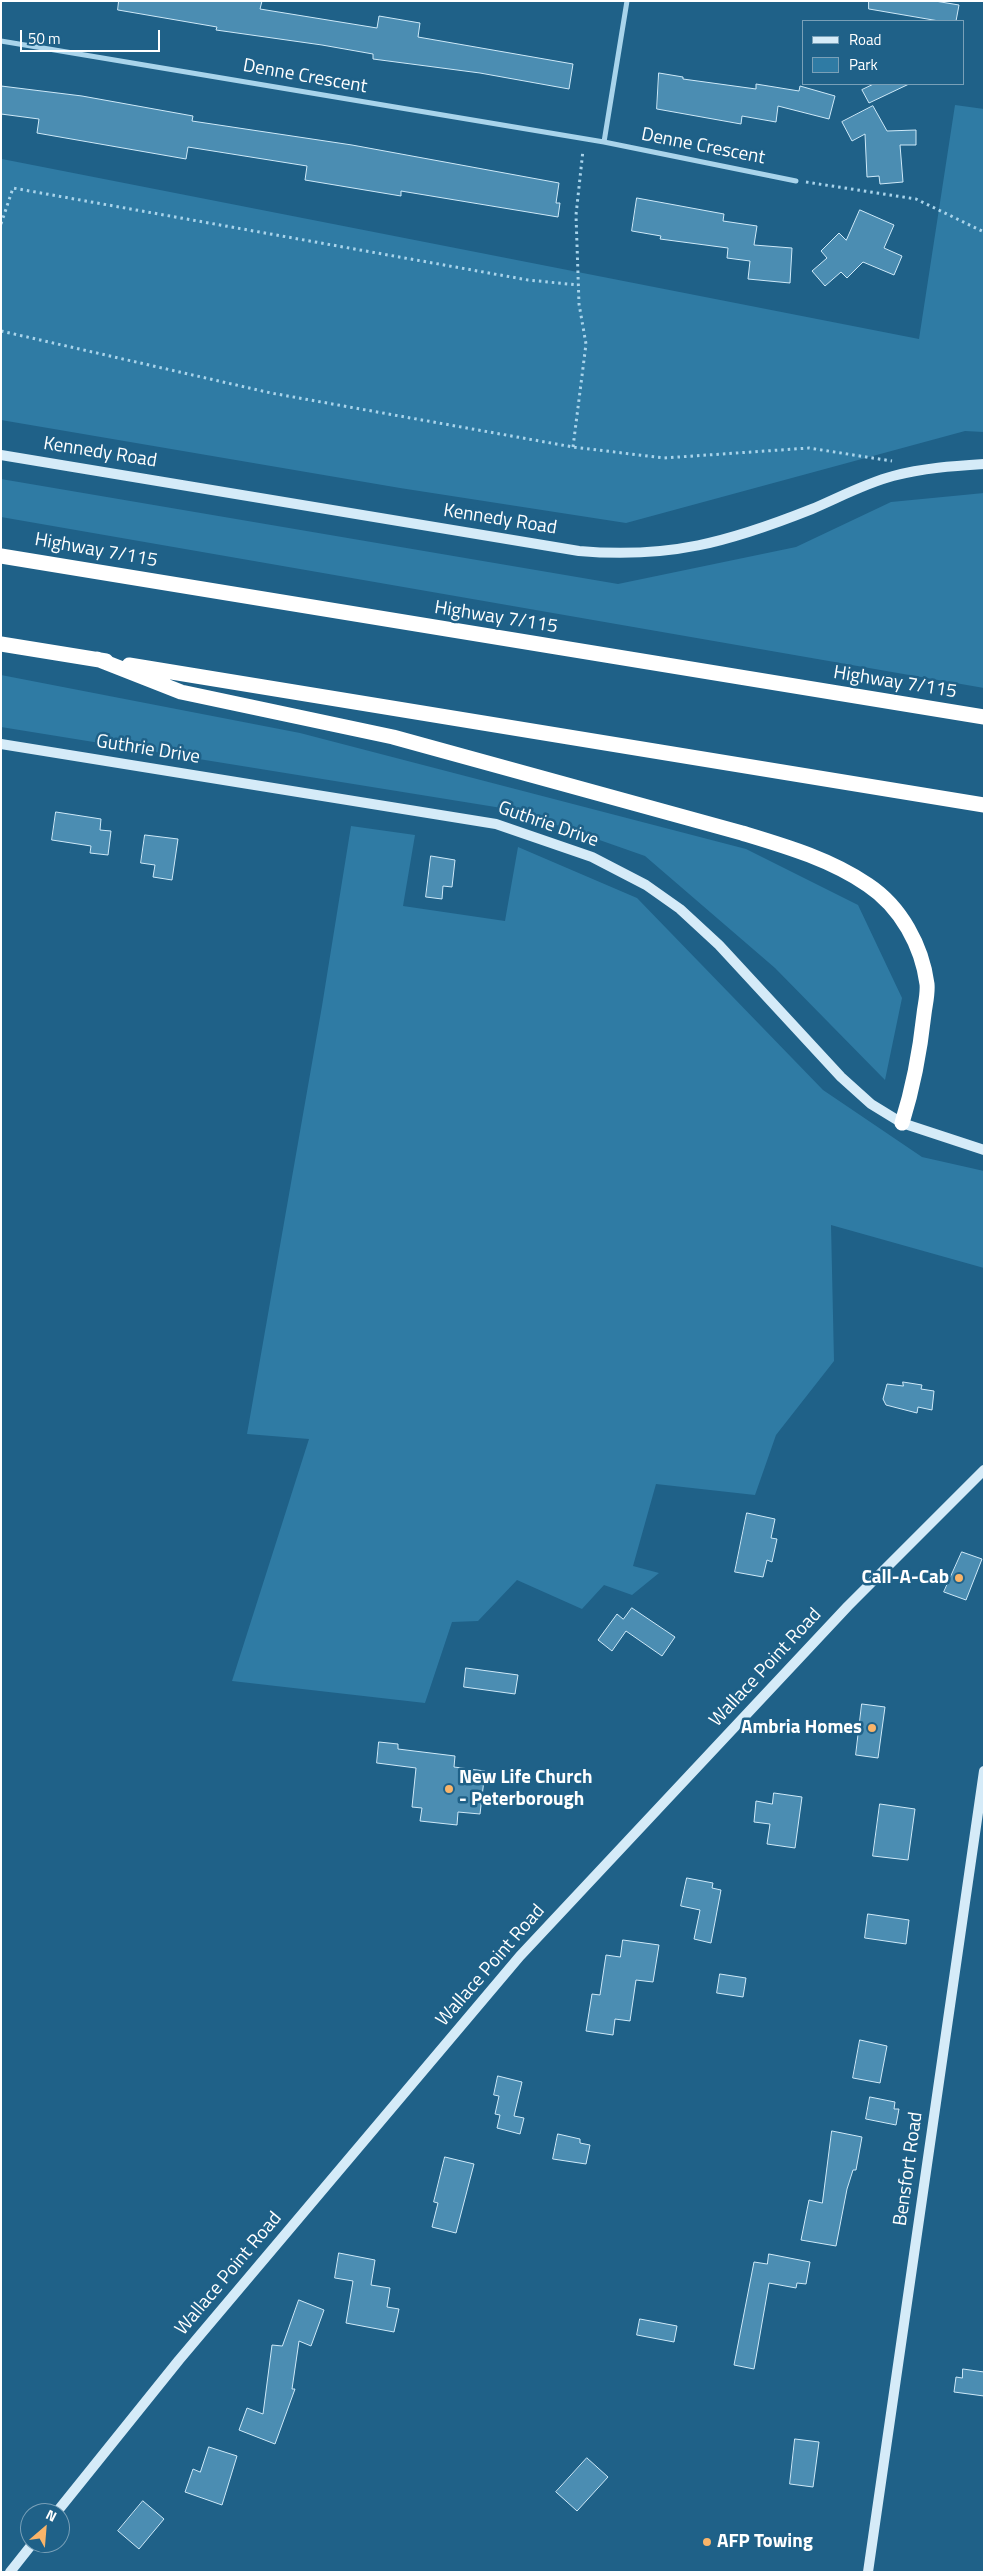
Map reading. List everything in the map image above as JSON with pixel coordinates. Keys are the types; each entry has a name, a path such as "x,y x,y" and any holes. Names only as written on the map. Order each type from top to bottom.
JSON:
{"highway":[{"name":"Highway 7/115","path":"1,555 984,718"},
{"path":"1,644 984,804"},
{"path":"97,659 181,692 393,737 742,833 797,850 843,870 870,886 888,904 911,932 922,956 927,986 921,1037 909,1102 902,1123"}],"main road":[{"name":"Kennedy Road","path":"1,455 579,551 618,555 686,550 737,537 892,476 935,468 984,464"},
{"name":"Guthrie Drive","path":"1,744 496,824 592,857 646,885 680,909 719,945 841,1077 871,1104 902,1123 984,1150"},
{"name":"Wallace Point Road","path":"64,2503 179,2360 520,1956 848,1606 984,1470"},
{"name":"Bensfort Road","path":"868,2572 984,1771"},
{"path":"10,2572 25,2553"}],"street":[{"path":"604,142 627,1"},
{"name":"Denne Crescent","path":"1,41 604,142 796,180"}],"path":[{"path":"573,448 586,344 578,285 576,215 584,139"},
{"path":"796,180 916,199 984,232"},
{"path":"1,224 13,188 528,280 578,285"},
{"path":"1,331 271,393 573,448 664,458 809,448 896,462"}],"green space":[{"path":"955,105 984,109 984,432 965,431 626,523 400,488 1,420 2,159 919,339"},
{"path":"1,479 618,584 796,547 891,502 984,493 984,688 1,517"},
{"path":"1,675 300,733 746,849 858,905 902,998 885,1080 775,968 645,856 514,810 1,727"},
{"path":"351,826 415,835 403,906 505,921 518,847 637,898 823,1090 922,1157 984,1171 984,1268 831,1225 834,1361 776,1435 755,1495 656,1484 633,1566 659,1573 632,1595 604,1585 582,1609 517,1580 478,1621 452,1622 425,1703 232,1681 309,1439 247,1434 322,1006"}],"building":[{"path":"119,1 262,1 260,9 377,28 379,16 420,23 418,37 573,64 569,89 480,73 373,59 373,54 216,30 217,27 118,10"},
{"path":"869,1 935,1 959,5 956,20 933,20 869,9"},
{"path":"659,73 683,77 683,79 756,89 756,84 799,91 800,86 835,96 829,119 778,106 776,122 742,116 741,124 657,109"},
{"path":"872,85 907,85 869,103 862,90"},
{"path":"1,86 82,96 193,116 192,121 352,145 559,183 556,203 560,203 558,217 401,191 401,196 305,180 307,166 188,147 186,159 37,133 39,119 1,114"},
{"path":"873,106 887,131 916,130 916,145 900,145 903,182 880,184 879,176 867,177 865,134 852,141 842,122"},
{"path":"637,198 724,214 723,221 757,226 754,245 792,248 790,283 748,279 750,261 727,258 728,248 660,239 661,236 632,231"},
{"path":"860,210 894,225 884,248 902,256 894,275 863,262 847,278 841,272 825,286 812,271 827,258 821,251 839,233 846,240"},
{"path":"56,812 101,819 100,830 111,831 108,855 90,853 91,846 52,840"},
{"path":"145,835 178,839 172,880 153,877 155,865 141,863"},
{"path":"431,856 455,860 452,887 443,886 442,899 426,897"},
{"path":"903,1382 922,1385 921,1389 934,1391 932,1410 918,1407 917,1413 886,1405 883,1399 887,1384 903,1386"},
{"path":"747,1513 775,1519 771,1538 777,1539 772,1562 767,1560 763,1577 735,1572"},
{"path":"962,1552 982,1559 966,1600 944,1592"},
{"path":"632,1608 675,1637 662,1656 626,1631 612,1651 598,1640 617,1614 623,1619"},
{"path":"466,1668 518,1675 515,1694 464,1687"},
{"path":"862,1704 885,1707 878,1758 856,1755"},
{"name":"New Life Church - Peterborough","path":"379,1742 398,1744 398,1749 455,1756 454,1767 485,1771 480,1814 458,1812 457,1825 420,1821 422,1808 412,1807 416,1768 377,1763"},
{"path":"774,1793 802,1797 795,1848 767,1844 770,1824 754,1822 756,1801 772,1804"},
{"path":"880,1804 915,1809 908,1860 873,1856"},
{"path":"687,1878 713,1883 712,1888 721,1890 711,1943 694,1939 700,1910 681,1906"},
{"path":"868,1914 909,1920 906,1944 865,1938"},
{"path":"623,1940 659,1945 653,1982 636,1980 630,2021 615,2019 613,2035 586,2031 592,1994 600,1995 606,1955 620,1957"},
{"path":"720,1974 746,1978 743,1997 717,1993"},
{"path":"860,2040 887,2046 880,2083 853,2078"},
{"path":"498,2076 522,2082 514,2116 524,2118 520,2134 497,2128 500,2115 495,2114 499,2096 494,2095"},
{"path":"870,2097 895,2102 894,2109 899,2109 896,2125 866,2119"},
{"path":"832,2131 862,2137 856,2170 853,2170 847,2189 836,2246 801,2240 809,2200 822,2203"},
{"path":"558,2134 580,2139 580,2143 590,2145 586,2164 553,2159"},
{"path":"445,2157 474,2164 456,2233 432,2227 438,2203 434,2202"},
{"path":"339,2253 375,2260 371,2285 390,2288 387,2307 399,2309 394,2332 346,2323 353,2281 335,2278"},
{"path":"769,2254 810,2262 806,2284 797,2283 796,2288 769,2283 754,2369 734,2365 754,2262 767,2264"},
{"path":"299,2300 324,2310 311,2346 299,2341 292,2389 295,2389 275,2444 239,2430 247,2408 263,2414 272,2345 282,2346"},
{"path":"640,2319 677,2326 674,2342 637,2335"},
{"path":"963,2369 984,2372 984,2396 954,2392 956,2377 962,2378"},
{"path":"795,2439 819,2442 813,2487 790,2484"},
{"path":"209,2447 237,2456 222,2505 185,2492 193,2469 200,2472"},
{"path":"587,2458 608,2477 577,2511 556,2492"},
{"path":"143,2501 164,2519 139,2549 118,2531"}],"place":[{"name":"Call-A-Cab","path":"959,1578"},
{"name":"Ambria Homes","path":"872,1728"},
{"name":"New Life Church - Peterborough","path":"449,1789"},
{"name":"AFP Towing","path":"707,2542"}]}
